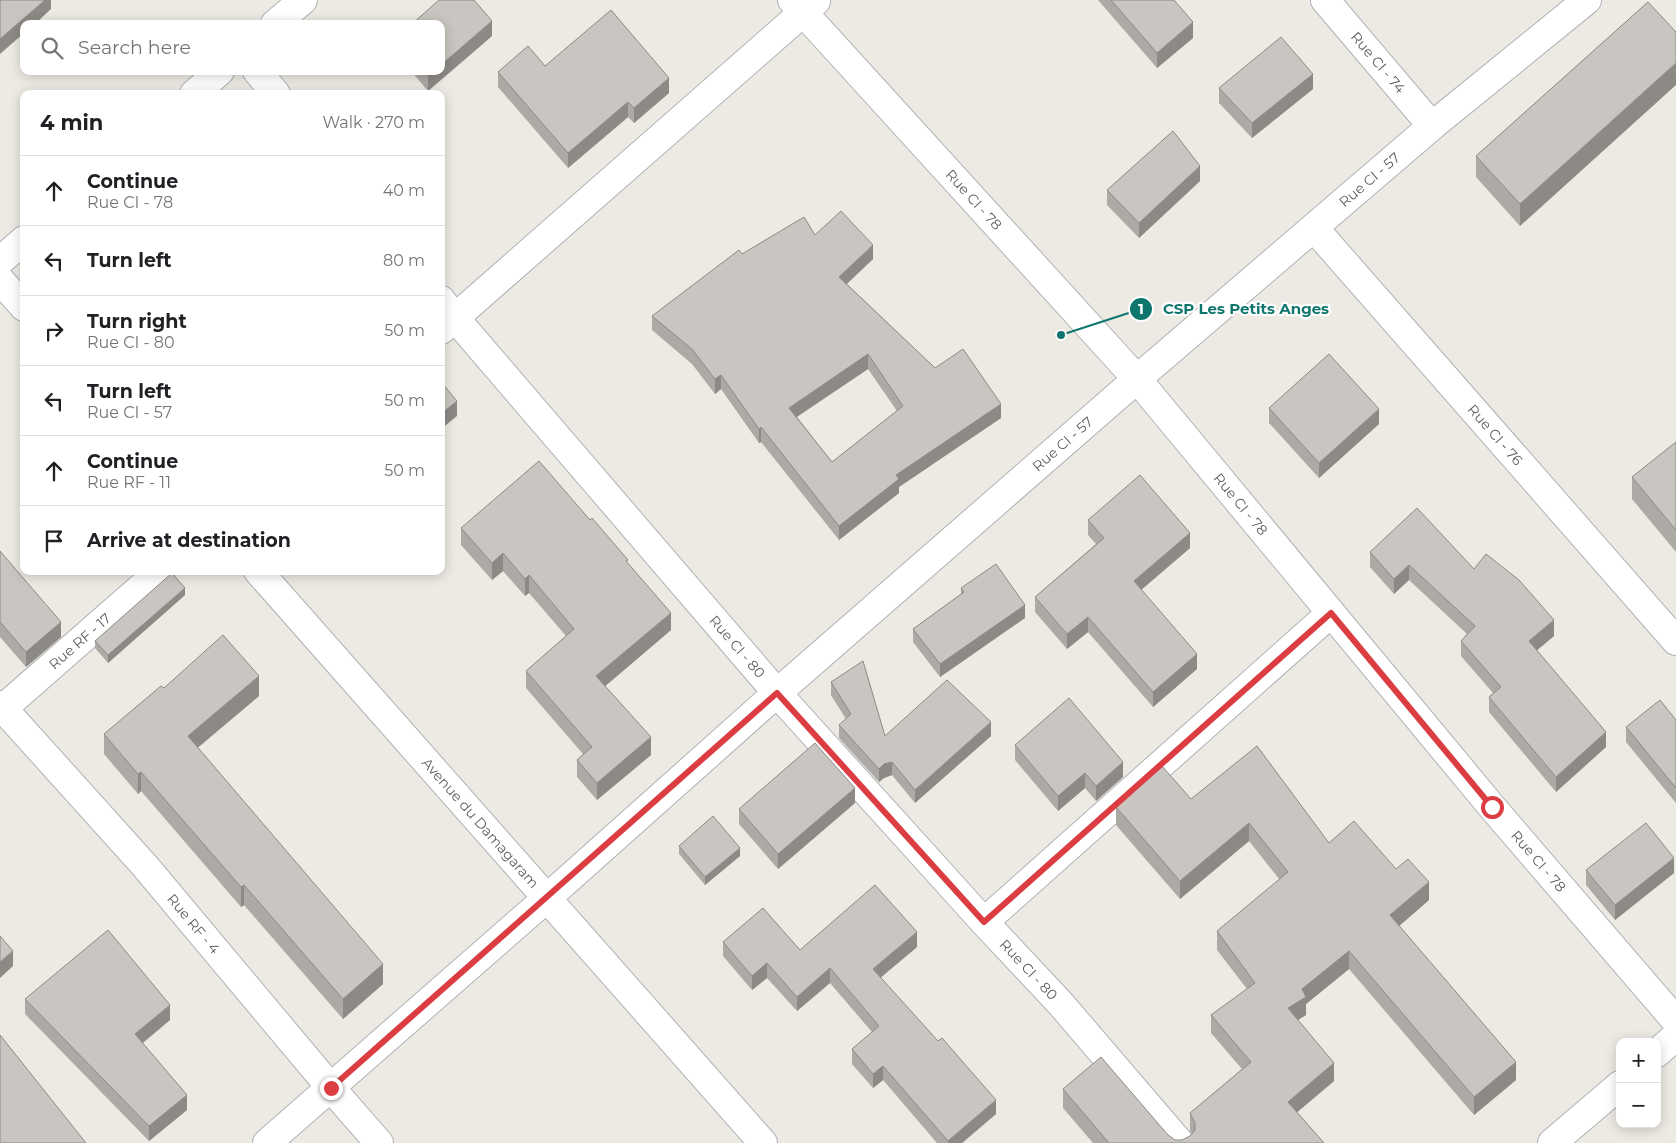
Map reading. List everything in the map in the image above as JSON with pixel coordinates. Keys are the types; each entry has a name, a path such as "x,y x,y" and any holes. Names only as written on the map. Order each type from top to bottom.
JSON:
{"street":[{"path":"280,20 303,0"},
{"name":"Rue CI - 74","path":"1325,0 1432,126"},
{"name":"Rue CI - 57","path":"267,1143 547,898 777,693 1137,379 1432,126 1587,0"},
{"path":"446,316 804,4"},
{"name":"Rue CI - 78","path":"804,4 1137,379 1492,807 1676,1021"},
{"path":"199,90 215,75"},
{"path":"260,75 273,90"},
{"name":"Rue CI - 76","path":"1314,228 1676,641"},
{"path":"0,261 20,244"},
{"path":"0,280 20,302"},
{"name":"Rue CI - 80","path":"446,316 777,693 984,922 1060,1003 1180,1143"},
{"name":"Rue RF - 17","path":"1,708 155,575"},
{"name":"Avenue du Damagaram","path":"262,575 763,1143"},
{"path":"984,922 1331,613"},
{"name":"Rue RF - 4","path":"1,708 145,866 379,1143"},
{"path":"1661,1049 1676,1036"},
{"path":"1552,1143 1616,1088"}],"building":[{"path":"0,0 45,0 20,20 0,39"},
{"path":"439,0 474,0 492,21 445,62 445,20 416,20"},
{"path":"1111,0 1174,0 1193,22 1157,53"},
{"path":"1648,2 1676,32 1676,63 1520,204 1476,156"},
{"path":"611,10 669,78 634,108 628,102 568,153 498,72 528,46 545,66"},
{"path":"1281,37 1313,74 1252,123 1219,88"},
{"path":"1173,131 1200,166 1139,223 1107,190"},
{"path":"841,211 873,245 839,277 935,368 963,349 1001,404 896,475 899,479 839,526 761,427 759,429 721,375 715,379 692,349 652,316 739,250 742,254 804,217 815,235","holes":["868,354 903,406 832,462 789,408"]},
{"path":"1329,354 1379,409 1319,463 1269,408"},
{"path":"445,387 457,401 445,411"},
{"path":"1676,442 1676,530 1632,477"},
{"path":"539,461 590,520 592,518 671,613 596,676 651,737 597,783 577,760 592,747 526,671 574,629 529,575 525,579 503,553 492,563 461,528"},
{"path":"1140,475 1190,533 1134,581 1197,654 1153,692 1088,617 1067,634 1035,597 1104,538 1088,520"},
{"path":"1417,508 1474,569 1486,554 1519,580 1554,620 1529,641 1606,732 1556,777 1489,697 1501,687 1461,641 1475,626 1409,565 1394,579 1370,552"},
{"path":"0,551 61,622 26,652 0,622"},
{"path":"996,564 1025,605 940,664 913,629 964,592 961,588"},
{"path":"170,575 174,575 185,588 108,655 95,641"},
{"path":"223,635 259,676 188,736 383,964 343,999 244,885 241,887 141,772 138,774 104,734 161,686 164,688"},
{"path":"863,661 885,736 947,680 991,722 915,790 892,762 884,764 879,769 839,725 851,714 831,682"},
{"path":"1069,698 1123,762 1096,786 1085,773 1058,796 1015,745"},
{"path":"1660,700 1676,720 1676,788 1626,727"},
{"path":"815,743 855,788 778,854 739,809"},
{"path":"1257,746 1329,843 1354,821 1396,869 1408,859 1429,882 1390,915 1516,1062 1474,1097 1349,951 1302,989 1306,997 1288,1008 1334,1063 1288,1102 1324,1143 1109,1143 1063,1089 1101,1057 1168,1135 1175,1140 1182,1140 1190,1136 1195,1130 1195,1123 1190,1113 1251,1062 1211,1015 1255,983 1217,931 1288,872 1249,823 1180,881 1116,807 1162,766 1191,799"},
{"path":"713,816 740,848 705,877 679,846"},
{"path":"1646,823 1674,858 1615,905 1586,870"},
{"path":"875,885 917,932 873,969 938,1041 942,1038 996,1100 948,1141 883,1066 873,1074 852,1049 879,1026 830,968 797,997 767,963 752,976 723,942 763,908 800,950"},
{"path":"108,930 170,1005 135,1034 187,1095 149,1126 25,999"},
{"path":"0,936 13,951 0,962"},
{"path":"0,1035 86,1143 0,1143"}],"place":[{"name":"CSP Les Petits Anges","path":"1061,335"}],"route":[{"path":"331,1088 777,693 984,922 1331,613 1492,807"}]}
